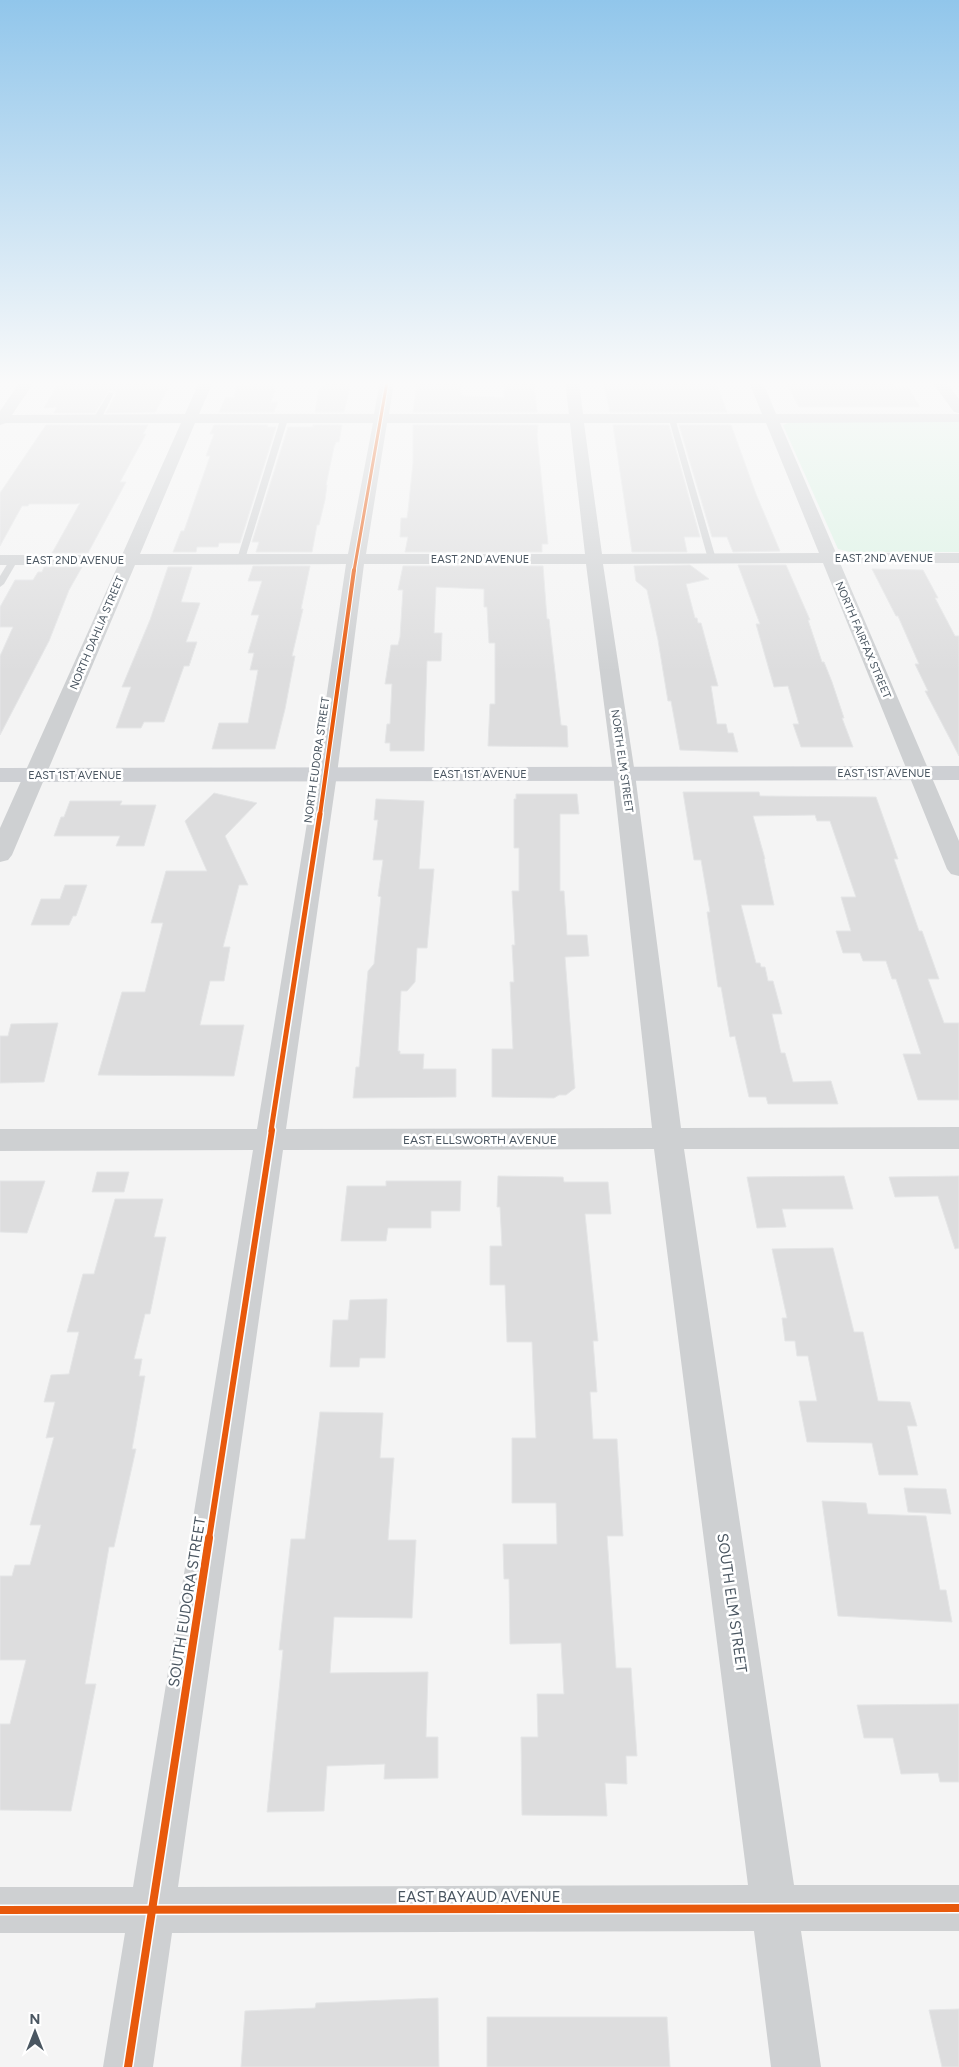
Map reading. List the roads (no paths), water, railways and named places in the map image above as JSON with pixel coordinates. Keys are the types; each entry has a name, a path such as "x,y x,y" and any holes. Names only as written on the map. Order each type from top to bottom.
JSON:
{"street":[{"name":"NORTH DAHLIA STREET","path":"0,855 164,478"},
{"name":"NORTH EUDORA STREET","path":"270,1140 326,774 356,559 371,478"},
{"name":"NORTH ELM STREET","path":"584,478 624,774 668,1139"},
{"name":"NORTH FAIRFAX STREET","path":"796,478 959,869"},
{"name":"EAST 2ND AVENUE","path":"7,560 959,558"},
{"name":"EAST 1ST AVENUE","path":"0,775 959,773"},
{"name":"EAST ELLSWORTH AVENUE","path":"0,1140 959,1138"},
{"name":"SOUTH ELM STREET","path":"668,1139 796,2067"},
{"name":"SOUTH EUDORA STREET","path":"128,2067 270,1140"},
{"name":"EAST BAYAUD AVENUE","path":"0,1910 959,1908"}],"lane":[{"path":"241,560 266,478"},
{"path":"689,478 712,559"},
{"path":"0,584 7,560"}]}
